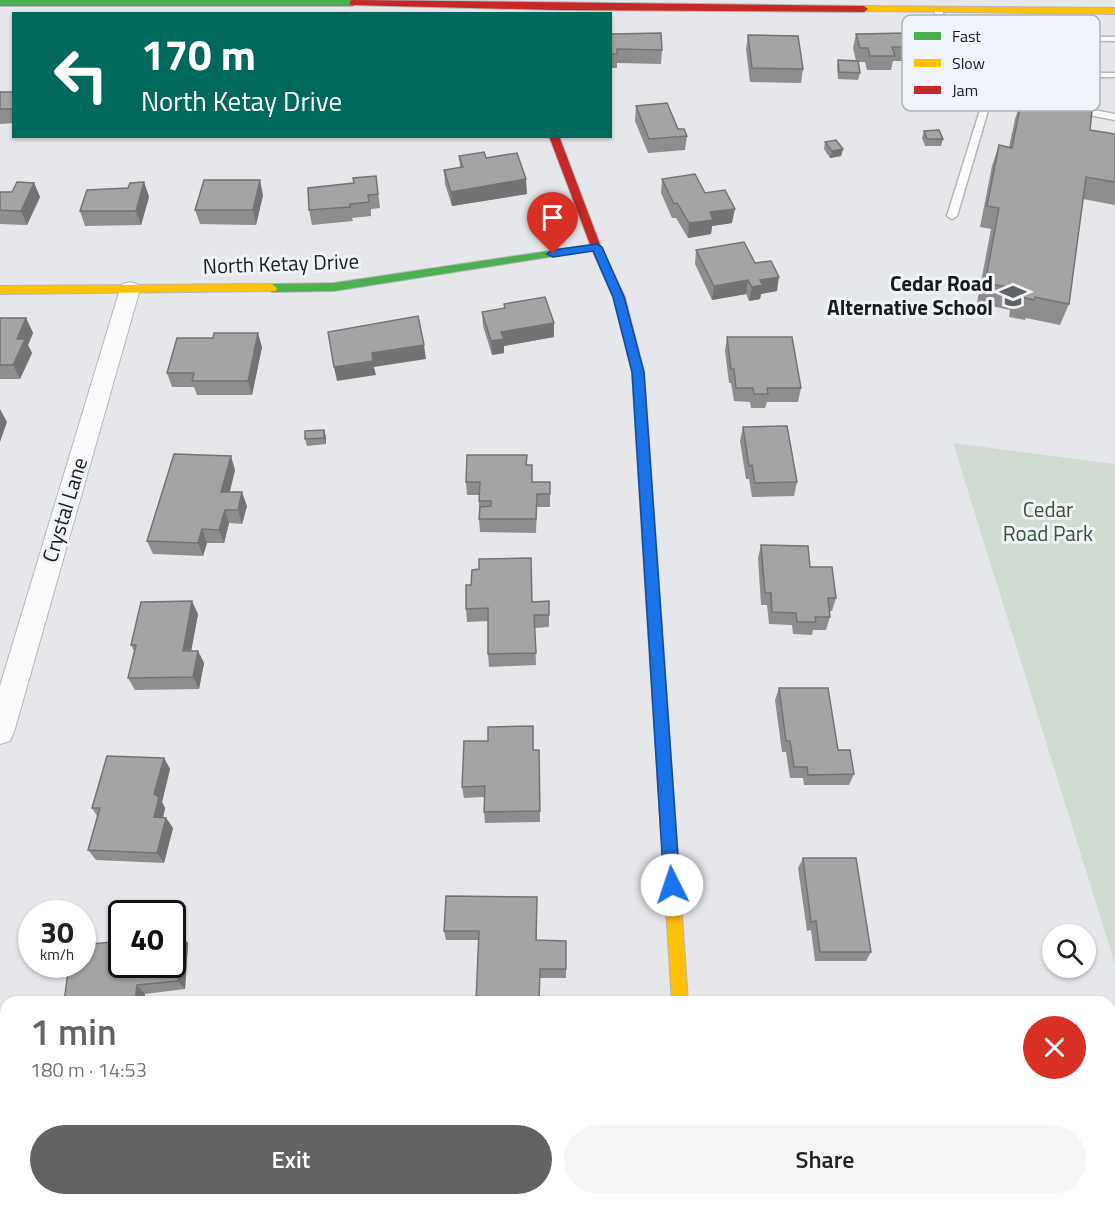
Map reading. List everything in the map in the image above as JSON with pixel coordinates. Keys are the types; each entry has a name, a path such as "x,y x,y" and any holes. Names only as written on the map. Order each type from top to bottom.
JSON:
{"street":[{"path":"0,3 286,1 556,10 1115,11"},
{"path":"555,138 619,297 638,372 680,996"},
{"name":"North Ketay Drive","path":"0,290 334,287 597,247"},
{"name":"Crystal Lane","path":"0,732 130,289"}],"lane":[{"path":"938,10 940,15"},
{"path":"1100,39 1115,39"},
{"path":"952,216 984,111"},
{"path":"1080,111 1115,117"}],"green space":[{"name":"Cedar Road Park","path":"953,443 1115,464 1115,964"}],"building":[{"path":"661,33 662,50 617,49 617,54 612,54 612,34"},
{"path":"902,33 902,47 892,47 895,56 870,56 868,48 860,48 856,34"},
{"path":"748,35 798,36 803,69 752,68"},
{"path":"838,60 858,61 860,73 839,72"},
{"path":"0,92 12,92 12,109 0,109"},
{"path":"667,103 678,129 684,129 687,136 649,139 636,106"},
{"path":"1019,111 1092,111 1090,130 1115,134 1115,182 1086,177 1069,304 1017,296 1018,289 985,283 999,208 987,206 999,145 1012,148"},
{"path":"939,130 943,139 927,139 924,131"},
{"path":"836,140 843,149 832,151 825,142"},
{"path":"484,152 486,158 517,153 526,179 451,192 444,170 463,167 459,156"},
{"path":"695,174 705,193 725,190 735,209 710,212 713,220 689,223 677,203 674,204 662,179"},
{"path":"376,176 378,194 368,195 369,202 350,204 350,207 309,210 308,188 354,183 353,178"},
{"path":"204,180 260,180 253,210 195,210"},
{"path":"17,182 34,183 21,211 0,210 0,192 12,192"},
{"path":"144,182 136,211 80,211 87,190 128,188 130,183"},
{"path":"744,242 755,263 771,261 779,277 760,280 763,285 752,287 748,280 714,286 696,250"},
{"path":"545,297 554,323 501,332 504,339 491,341 482,312 505,308 504,304"},
{"path":"418,316 424,345 372,353 373,361 334,367 328,332"},
{"path":"0,318 26,318 17,339 25,339 13,365 0,365"},
{"path":"214,333 258,333 248,381 192,381 194,373 167,373 177,338 213,338"},
{"path":"727,337 792,337 801,388 767,388 768,394 754,394 753,388 736,388"},
{"path":"787,426 797,482 755,483 752,465 749,466 743,427"},
{"path":"324,430 324,438 305,439 305,431"},
{"path":"174,454 231,456 221,492 242,492 238,510 225,510 219,530 202,529 198,543 147,541"},
{"path":"467,455 527,455 526,465 532,465 532,482 550,482 550,494 537,494 536,519 479,519 480,507 491,506 491,501 479,501 480,482 466,482"},
{"path":"761,545 808,546 810,567 832,567 836,598 828,598 830,617 815,617 816,622 797,622 796,613 772,612 771,593 765,593"},
{"path":"531,558 532,602 549,601 549,615 534,615 536,653 488,654 488,608 466,609 466,585 471,585 472,570 479,569 479,559"},
{"path":"192,601 183,651 198,651 193,677 128,678 136,645 131,645 141,602"},
{"path":"779,688 828,688 838,750 850,750 854,774 808,775 807,767 794,767 790,741 786,741"},
{"path":"533,726 533,750 539,750 540,811 484,812 485,786 462,787 464,741 488,741 488,727"},
{"path":"107,756 164,758 154,794 159,797 154,817 166,818 157,853 88,850 100,808 92,808"},
{"path":"803,858 856,858 871,952 820,952 816,921 811,922"},
{"path":"446,896 537,897 536,940 566,941 566,969 540,969 539,996 476,996 479,931 444,931"},
{"path":"108,942 108,978 178,978 178,981 137,985 136,996 65,996 67,978 96,978 96,944"}],"traffic: fast":[{"path":"0,3 353,3"},
{"path":"272,288 334,287 596,247"}],"traffic: slow":[{"path":"864,9 1115,11"},
{"path":"0,290 272,288"},
{"path":"653,599 680,996"}],"traffic: jam":[{"path":"353,3 864,9"},
{"path":"555,138 596,247 619,297 638,372 653,599"}],"place":[{"name":"Cedar Road Alternative School","path":"1013,296"}],"route":[{"path":"553,254 597,247 619,297 638,372 672,885"}]}
